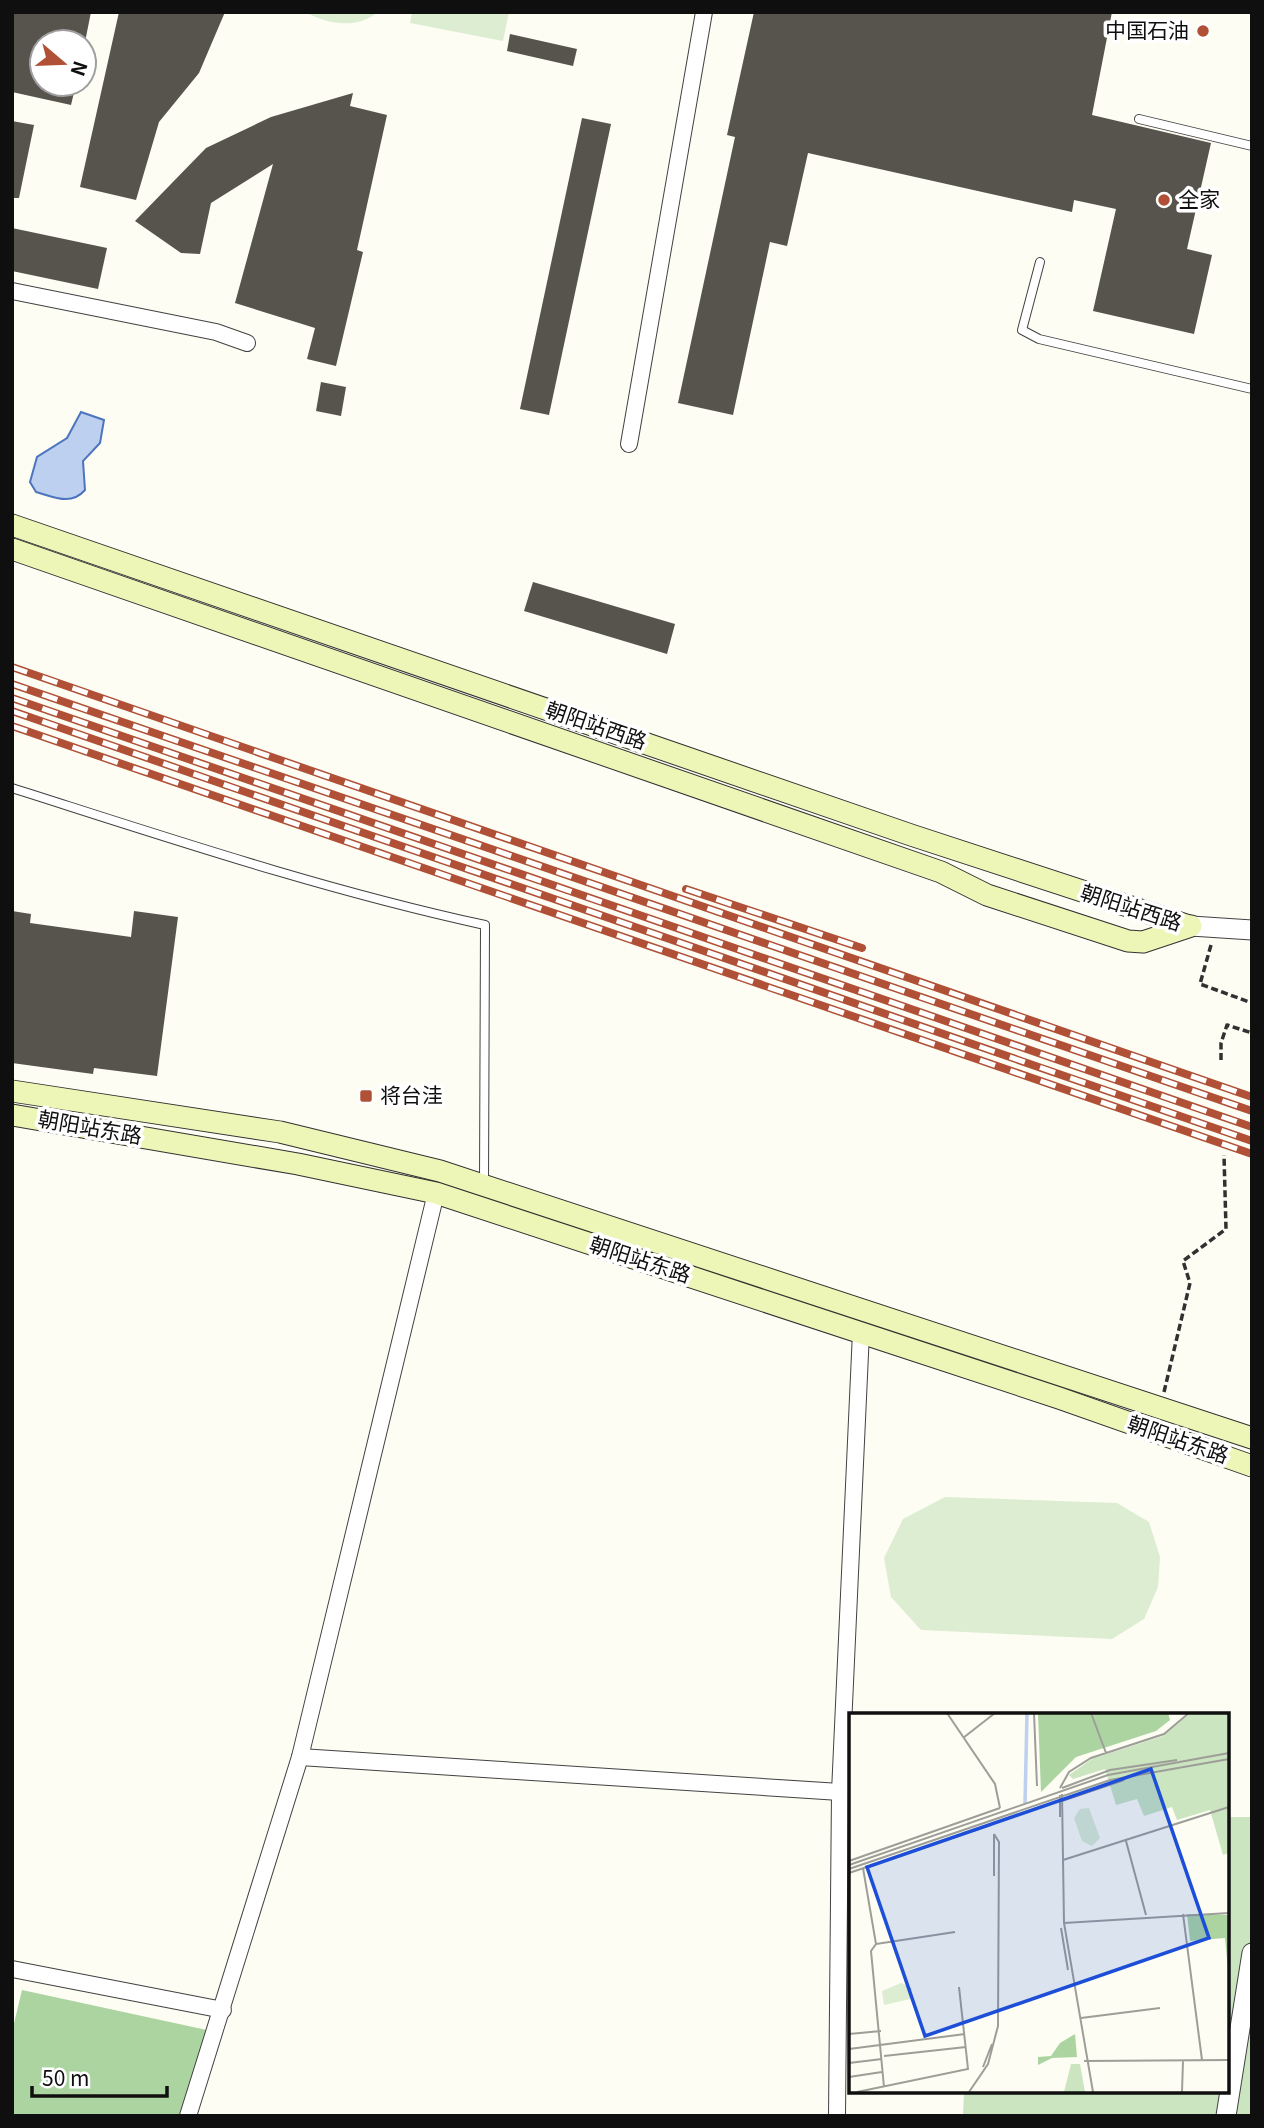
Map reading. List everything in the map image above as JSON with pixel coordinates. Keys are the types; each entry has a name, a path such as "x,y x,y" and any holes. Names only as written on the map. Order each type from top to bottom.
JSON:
{"main road":[{"name":"朝阳站西路","path":"12,526 911,835 1191,926"},
{"name":"朝阳站西路","path":"12,549 941,872 987,895 1128,941 1143,942 1191,926"},
{"name":"朝阳站东路","path":"12,1091 280,1132 345,1146 484,1185 1252,1438"},
{"name":"朝阳站东路","path":"12,1115 298,1164 436,1193 860,1332 1252,1466"}],"street":[{"path":"628,444 704,12"},
{"path":"12,291 215,332 247,343"},
{"path":"1191,926 1252,930"},
{"path":"188,2116 300,1757 436,1193"},
{"path":"837,2116 860,1332"},
{"path":"300,1757 845,1792"},
{"path":"1226,2116 1252,1953"},
{"path":"12,1969 223,2010"}],"lane":[{"path":"1139,119 1252,145"},
{"path":"1040,262 1022,330 1039,339 1252,389"},
{"path":"12,788 239,861 409,909 485,925 484,1185"}],"path":[{"path":"1216,928 1200,984 1252,1003"},
{"path":"1221,1060 1221,1043 1227,1025 1252,1033"},
{"path":"1160,1407 1190,1283 1183,1261 1226,1229 1224,1155"}],"green space":[{"path":"306,12 378,12 361,21 342,23 323,20"},
{"path":"412,12 509,12 503,41 410,23"},
{"path":"945,1497 1117,1503 1149,1522 1160,1557 1158,1587 1144,1619 1112,1639 921,1630 891,1597 884,1558 903,1519"},
{"path":"1229,1817 1252,1817 1252,2116 963,2116 964,2093 1229,2093"},
{"path":"22,1990 216,2032 185,2116 12,2116 12,2032"}],"water":[{"path":"81,412 104,420 100,443 83,461 85,490 68,499 36,492 30,482 37,457 67,438"}],"building":[{"path":"12,12 91,12 88,28 28,28 28,96 12,92"},
{"path":"119,12 225,12 199,73 159,122 136,200 80,187"},
{"path":"754,12 1112,12 1092,115 1211,143 1187,249 1212,255 1194,334 1093,311 1116,209 1074,200 1072,212 808,153 787,246 770,242 733,415 678,403 735,137 727,135"},
{"path":"510,34 577,49 573,66 507,51"},
{"path":"353,93 350,106 387,115 357,250 363,252 336,366 307,359 315,328 235,303 273,164 211,203 200,254 181,253 135,221 206,148 271,117"},
{"path":"39,98 73,98 71,105"},
{"path":"582,118 611,124 549,415 520,409"},
{"path":"12,121 34,125 19,198 12,198"},
{"path":"12,228 107,248 98,289 12,271"},
{"path":"321,382 346,387 341,416 316,411"},
{"path":"533,582 675,624 667,654 524,611"},
{"path":"12,911 31,914 30,923 131,937 134,911 178,917 157,1076 94,1068 93,1074 12,1063"}],"railway":[{"path":"12,667 1252,1097"},
{"path":"12,684 1252,1111"},
{"path":"12,698 1252,1127"},
{"path":"12,711 1252,1141"},
{"path":"12,726 1252,1154"},
{"path":"686,889 862,948"}],"place":[{"name":"中国石油","path":"1203,31"},
{"name":"全家","path":"1164,200"},
{"name":"将台洼","path":"366,1096"}]}
